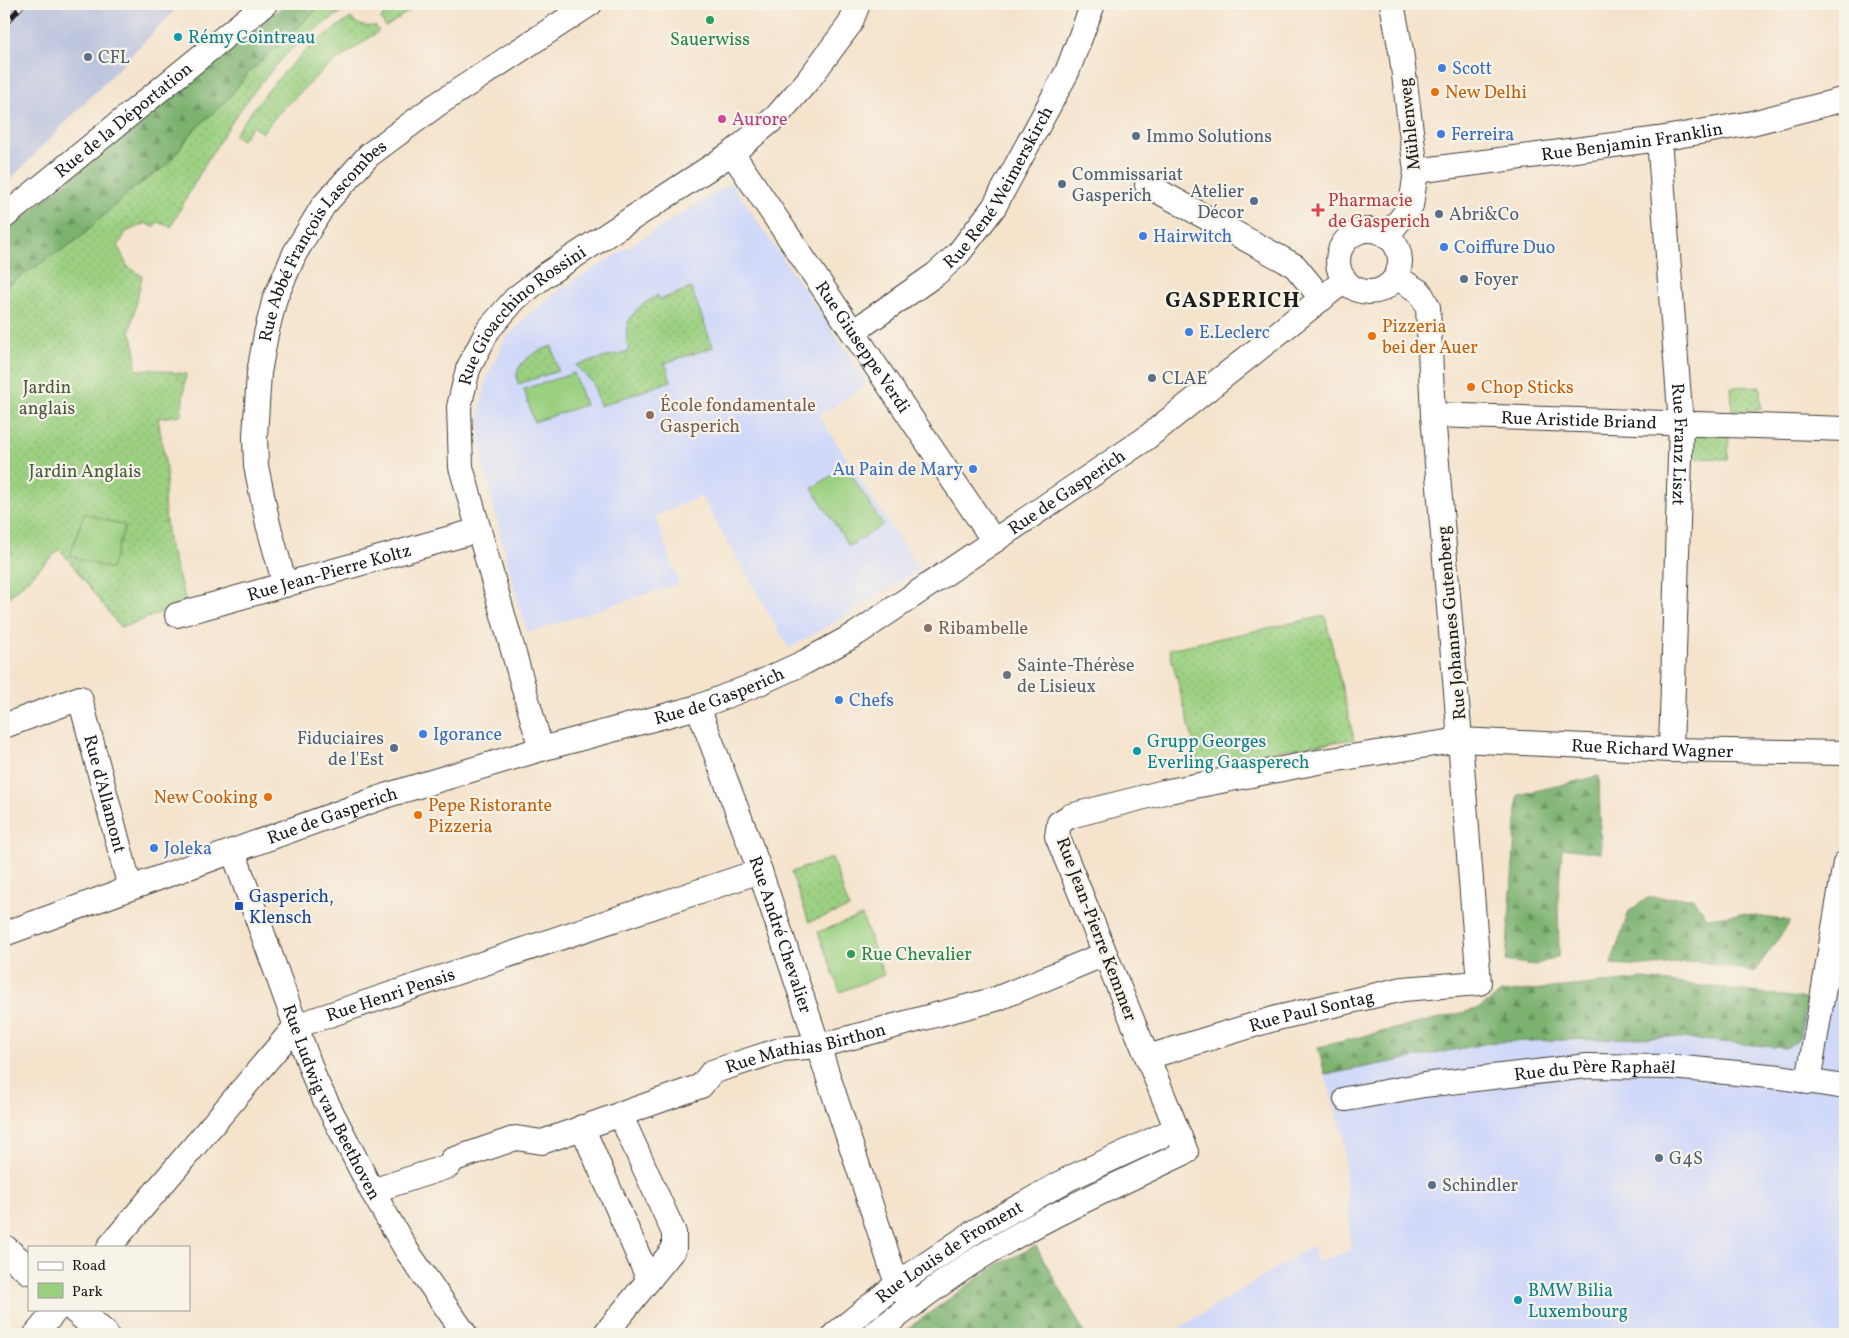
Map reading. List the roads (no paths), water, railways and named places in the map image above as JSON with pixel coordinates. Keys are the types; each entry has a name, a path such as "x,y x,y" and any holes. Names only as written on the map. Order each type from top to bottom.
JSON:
{"main road":[{"path":"4,1249 28,1269"},
{"path":"75,1310 104,1334"}],"street":[{"name":"Rue de la Déportation","path":"4,217 265,4"},
{"name":"Rue Abbé François Lascombes","path":"285,585 268,524 256,466 255,436 259,373 266,334 275,298 295,253 323,206 369,155 434,106 590,4"},
{"name":"Rue Gioacchino Rossini","path":"541,749 461,467 459,407 468,370 488,330 516,298 547,274 732,152 776,117 809,80 850,24 858,4"},
{"name":"Rue René Weimerskirch","path":"853,332 936,274 958,254 994,207 1067,72 1092,4"},
{"name":"Mühlenweg","path":"1387,236 1411,206 1416,171 1401,51 1392,4"},
{"name":"Rue Benjamin Franklin","path":"1416,171 1659,139 1752,123 1845,99"},
{"name":"Rue Franz Liszt","path":"1659,139 1681,424 1670,750"},
{"name":"Rue Giuseppe Verdi","path":"732,152 994,541"},
{"path":"1147,185 1295,266 1322,299"},
{"path":"1366,230 1377,231 1387,236 1394,242 1400,260 1396,277 1387,286 1370,291 1354,288 1345,280 1340,270 1338,260 1340,249 1346,240 1355,233 1366,230"},
{"name":"Rue Johannes Gutenberg","path":"1396,277 1420,292 1428,307 1433,414 1479,983"},
{"name":"Rue de Gasperich","path":"4,934 388,795 541,749 698,707 757,684 822,653 856,634 1145,439 1345,280"},
{"name":"Rue Aristide Briand","path":"1433,414 1845,429"},
{"name":"Rue Jean-Pierre Koltz","path":"177,615 479,530"},
{"name":"Rue d'Allamont","path":"4,726 80,698 130,888"},
{"name":"Rue André Chevalier","path":"698,707 760,871 897,1284 912,1304"},
{"name":"Rue Richard Wagner","path":"1460,740 1670,750 1845,753"},
{"name":"Rue Jean-Pierre Kemmer","path":"1178,1133 1057,836 1059,823 1070,816 1183,788 1318,762 1460,740"},
{"name":"Rue Ludwig van Beethoven","path":"233,851 316,1082 372,1191 407,1251 465,1334"},
{"path":"1808,1082 1845,863"},
{"name":"Rue Henri Pensis","path":"296,1026 760,871"},
{"name":"Rue Mathias Birthon","path":"372,1191 449,1166 452,1160 516,1138 542,1142 701,1086 712,1072 783,1048 819,1046 996,998 1105,954"},
{"name":"Rue Paul Sontag","path":"1148,1057 1278,1018 1393,991 1479,983"},
{"path":"110,1246 296,1026"},
{"name":"Rue du Père Raphaël","path":"1346,1099 1424,1085 1587,1066 1672,1067 1780,1077 1845,1087"},
{"path":"605,1334 674,1249 674,1233 620,1114"},
{"path":"582,1128 649,1280"},
{"name":"Rue Louis de Froment","path":"835,1334 897,1284 977,1230 1070,1178 1178,1133 1186,1152 1081,1202 991,1251 912,1304 874,1334"},
{"path":"1070,1178 1081,1202"},
{"path":"36,1334 56,1310"}],"railway":[{"path":"4,26 23,4"}],"place":[{"name":"Sauerwiss","path":"710,20"},
{"name":"Rémy Cointreau","path":"178,37"},
{"name":"CFL","path":"88,57"},
{"name":"Scott","path":"1442,68"},
{"name":"New Delhi","path":"1435,92"},
{"name":"Aurore","path":"722,119"},
{"name":"Ferreira","path":"1441,134"},
{"name":"Immo Solutions","path":"1136,136"},
{"name":"Commissariat Gasperich","path":"1062,184"},
{"name":"Atelier Décor","path":"1254,201"},
{"name":"Pharmacie de Gasperich","path":"1318,210"},
{"name":"Abri&Co","path":"1439,214"},
{"name":"Hairwitch","path":"1143,236"},
{"name":"Coiffure Duo","path":"1444,247"},
{"name":"Foyer","path":"1464,279"},
{"name":"E.Leclerc","path":"1189,332"},
{"name":"Pizzeria bei der Auer","path":"1372,336"},
{"name":"CLAE","path":"1152,378"},
{"name":"Chop Sticks","path":"1471,387"},
{"name":"École fondamentale Gasperich","path":"650,415"},
{"name":"Au Pain de Mary","path":"973,469"},
{"name":"Ribambelle","path":"928,628"},
{"name":"Sainte-Thérèse de Lisieux","path":"1007,675"},
{"name":"Chefs","path":"839,700"},
{"name":"Igorance","path":"423,734"},
{"name":"Fiduciaires de l'Est","path":"394,748"},
{"name":"Grupp Georges Everling Gaasperech","path":"1137,751"},
{"name":"New Cooking","path":"268,797"},
{"name":"Pepe Ristorante Pizzeria","path":"418,815"},
{"name":"Joleka","path":"154,848"},
{"name":"Gasperich, Klensch","path":"239,906"},
{"name":"Rue Chevalier","path":"851,954"},
{"name":"G4S","path":"1659,1158"},
{"name":"Schindler","path":"1432,1185"},
{"name":"BMW Bilia Luxembourg","path":"1518,1300"}],"district":[{"name":"GASPERICH","path":"1233,299"}],"park label":[{"name":"Jardin anglais","path":"47,397"},
{"name":"Jardin Anglais","path":"85,471"}]}
